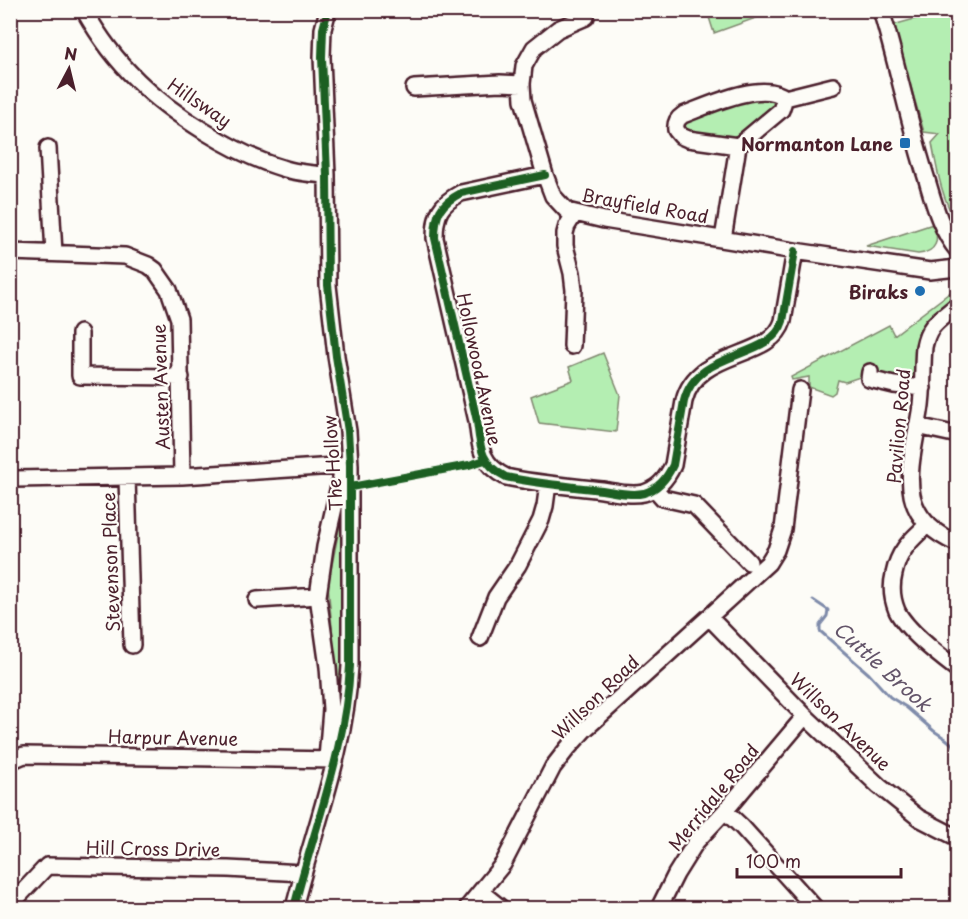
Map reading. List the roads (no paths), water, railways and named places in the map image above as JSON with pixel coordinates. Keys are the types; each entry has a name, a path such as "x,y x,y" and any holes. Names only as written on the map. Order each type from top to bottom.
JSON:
{"street":[{"name":"Hillsway","path":"84,10 117,59 136,80 185,119 239,151 282,168 327,175"},
{"name":"The Hollow","path":"294,909 349,686 350,666 348,431 328,285 327,175 322,57 323,29 328,10"},
{"name":"Brayfield Road","path":"584,10 586,17 558,29 534,48 524,66 522,84 523,100 545,175 553,196 567,211 604,220 930,271 957,267"},
{"path":"881,10 925,173 944,231 957,251"},
{"path":"414,88 500,83 522,84"},
{"path":"785,98 833,86"},
{"path":"738,146 688,139 675,130 675,124 683,115 729,97 765,91 781,94 785,98"},
{"path":"723,239 738,146 781,110 785,98"},
{"path":"48,148 54,253"},
{"name":"Hollowood Avenue","path":"545,175 461,193 451,198 443,206 435,224 435,238 477,421 482,454 489,465 500,474 515,479 634,494 654,488"},
{"path":"572,346 574,290 565,246 565,233 576,213"},
{"path":"749,562 694,505 663,498 654,488 666,478 673,465 684,400 692,381 708,368 770,340 779,332 795,251"},
{"name":"Austen Avenue","path":"10,252 125,256 155,270 169,290 179,319 182,476"},
{"path":"957,267 957,276"},
{"name":"Pavilion Road","path":"957,304 936,321 928,333 924,347 923,388 910,470 911,496 916,509 942,536 957,544"},
{"path":"80,333 80,376 181,377"},
{"path":"870,372 869,380 923,388"},
{"name":"Willson Road","path":"467,909 503,864 548,776 567,749 584,730 768,563 783,529 800,390"},
{"path":"918,426 957,435"},
{"path":"10,481 15,479 182,476 347,465 325,547 318,596 328,667 331,759"},
{"name":"Stevenson Place","path":"127,477 132,645"},
{"path":"480,638 496,597 518,565 541,520 548,484"},
{"path":"928,524 911,540 898,559 892,584 894,603 912,630 957,670"},
{"path":"257,600 318,596"},
{"name":"Willson Avenue","path":"709,617 806,716 879,786 919,818 957,838"},
{"name":"Merridale Road","path":"659,909 676,874 696,842 806,716"},
{"name":"Harpur Avenue","path":"10,761 24,755 331,759"},
{"path":"725,811 815,909"},
{"name":"Hill Cross Drive","path":"16,899 47,866 228,869 303,873"},
{"path":"481,892 501,909"}],"waterway":[{"name":"Cuttle Brook","path":"813,600 828,610 827,616 820,625 820,631 869,674 890,697 958,749"}],"place":[{"name":"Normanton Lane","path":"905,143"},
{"name":"Biraks","path":"920,291"}]}
